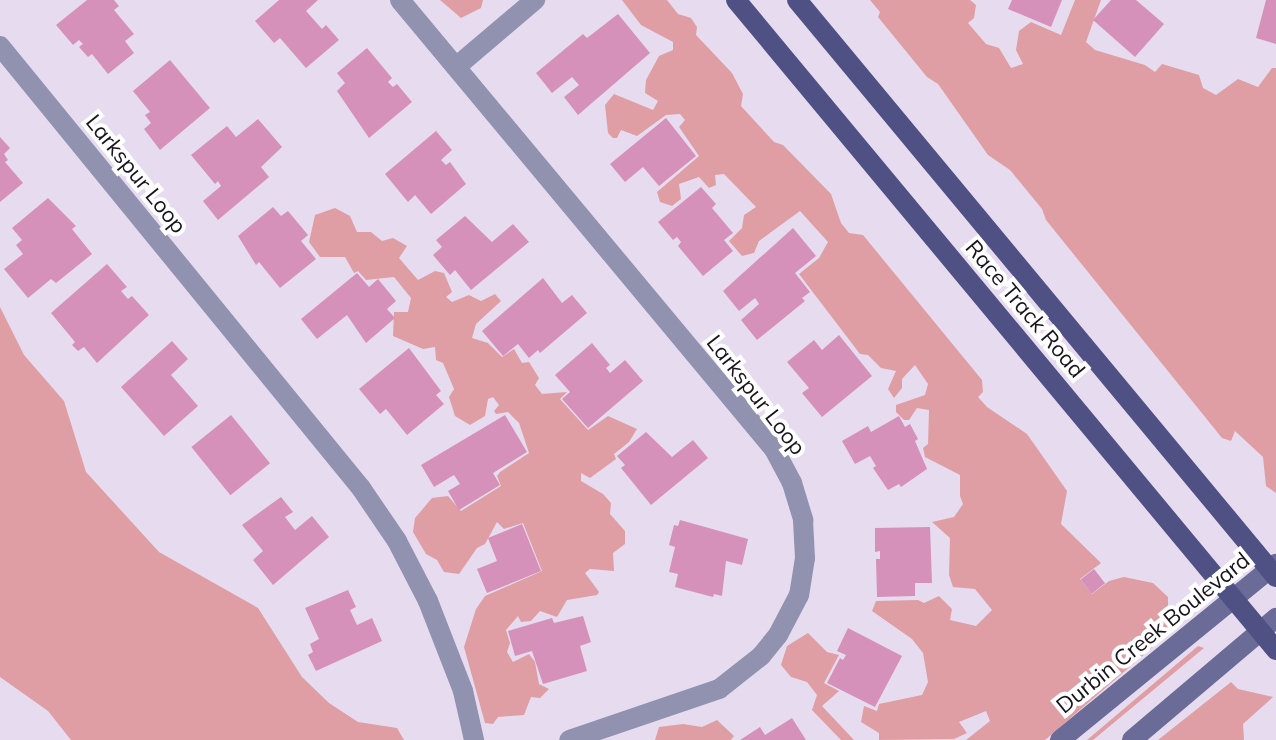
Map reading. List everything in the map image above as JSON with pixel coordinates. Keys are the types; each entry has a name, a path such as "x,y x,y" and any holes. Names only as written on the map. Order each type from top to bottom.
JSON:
{"main road":[{"name":"Race Track Road","path":"736,0 1233,598 1268,624 1276,650"},
{"name":"Race Track Road","path":"797,0 1274,570"}],"street":[{"name":"Larkspur Loop","path":"400,0 774,449 792,483 803,520 805,558 799,595 778,635 761,656 719,689 569,740"},
{"path":"456,67 535,0"},
{"name":"Larkspur Loop","path":"0,46 361,488 397,541 428,601 463,691 474,740"},
{"name":"Durbin Creek Boulevard","path":"1060,740 1233,598 1274,570"},
{"path":"1132,740 1268,624"}],"shaded area":[{"path":"440,0 483,0 481,8 461,18"},
{"path":"622,0 667,0 678,14 691,18 697,27 696,35 732,73 743,94 741,106 774,142 783,145 831,194 841,223 849,233 863,235 982,380 983,392 978,397 987,407 1027,434 1067,491 1061,524 1101,563 1080,579 1092,594 1109,581 1124,577 1153,583 1168,597 1168,605 1178,617 1169,633 1045,740 966,740 990,721 986,711 959,722 967,733 954,739 879,740 879,733 861,722 864,706 877,711 879,704 922,695 928,682 923,653 912,639 872,611 876,601 918,600 924,603 939,596 952,609 950,620 976,626 992,610 975,589 953,587 949,575 950,538 932,522 954,517 963,504 960,475 925,457 923,448 928,444 929,410 917,408 909,420 904,420 896,412 896,405 925,395 928,384 915,365 902,379 902,388 894,398 888,389 896,371 881,368 868,355 860,354 799,274 819,258 828,242 800,211 759,241 754,253 742,256 729,241 742,228 744,215 756,207 724,174 715,175 716,185 709,188 699,177 679,184 681,199 672,206 660,202 657,192 699,156 679,127 685,120 680,114 666,115 637,136 621,130 617,138 613,138 608,133 605,105 614,94 653,110 658,101 645,93 646,80 659,56 673,50 673,42 641,25"},
{"path":"870,0 970,0 976,5 974,18 968,23 986,44 999,48 1011,68 1023,64 1016,50 1019,31 1031,22 1061,35 1075,0 1101,0 1086,42 1095,50 1145,65 1155,72 1162,64 1199,75 1203,88 1216,95 1238,79 1258,87 1272,68 1276,68 1276,493 1266,486 1263,457 1235,431 1231,441 1222,438 1046,220 1042,209 1010,170 988,155 938,84 927,77 878,17 880,12"},
{"path":"335,208 350,216 357,232 371,232 382,241 393,238 407,246 399,258 418,280 435,271 444,273 452,292 446,297 452,302 469,295 481,301 495,294 501,301 476,324 472,338 488,343 502,357 514,349 522,363 529,362 539,378 535,385 542,394 567,392 560,399 588,430 608,416 637,429 629,442 614,454 616,459 590,478 581,473 581,481 603,494 611,503 610,514 625,531 625,544 613,553 614,571 590,569 585,573 599,592 597,595 567,600 557,617 540,611 531,621 521,622 518,616 506,630 510,643 507,652 513,662 529,654 535,662 539,684 549,689 540,698 531,697 524,715 498,717 493,724 485,723 464,647 476,609 485,596 542,571 523,523 504,529 497,522 485,544 477,548 459,574 444,572 437,560 426,554 413,532 415,518 432,498 448,496 461,511 501,486 497,476 500,472 529,453 519,423 508,412 496,414 494,411 499,405 493,397 488,399 485,416 470,425 455,416 449,397 454,389 443,363 436,360 435,347 423,349 393,336 394,312 408,312 411,298 394,277 366,280 358,271 354,273 345,257 320,257 309,242 315,215"},
{"path":"0,307 24,355 64,401 86,472 159,552 258,608 302,677 329,703 358,722 397,728 404,740 71,740 48,711 0,677"},
{"path":"808,633 827,652 839,655 824,683 839,691 822,706 854,740 841,740 812,710 817,695 807,682 791,677 781,665 787,646"},
{"path":"1198,646 1204,648 1093,740 1087,740"},
{"path":"1231,682 1238,689 1273,697 1243,724 1244,740 1158,740"},
{"path":"717,720 734,736 731,740 655,740 659,727 683,724 702,727"}],"building":[{"path":"87,0 114,0 119,6 114,10 134,34 125,41 134,53 108,74 92,54 88,57 79,47 83,44 79,40 73,45 56,25"},
{"path":"279,0 318,0 306,11 322,29 326,25 339,40 306,68 280,38 274,43 255,21"},
{"path":"1012,0 1062,0 1051,27 1008,9"},
{"path":"1111,0 1136,0 1164,24 1135,57 1093,20"},
{"path":"1266,0 1276,0 1276,44 1256,38"},
{"path":"618,14 650,53 578,115 564,97 579,85 572,77 552,93 536,73 583,34 587,38"},
{"path":"367,48 392,78 388,82 393,87 397,84 412,102 369,138 337,91 345,83 337,73"},
{"path":"170,60 210,108 160,150 144,129 151,123 145,115 150,112 133,91"},
{"path":"666,118 696,156 659,186 643,167 625,182 610,164"},
{"path":"258,119 282,147 261,167 269,177 218,220 203,201 221,186 218,181 215,184 191,155 227,126 236,137"},
{"path":"436,131 452,150 441,160 446,165 450,162 466,184 431,214 415,195 408,202 385,174"},
{"path":"0,137 10,148 4,154 8,160 5,162 23,183 0,202"},
{"path":"701,187 716,204 712,208 733,233 724,240 733,251 703,276 678,246 681,242 677,237 673,240 658,222"},
{"path":"48,198 76,226 72,229 92,254 56,283 51,279 28,298 4,269 23,254 16,245 22,240 12,228"},
{"path":"273,207 281,216 288,211 308,235 301,241 316,259 280,288 259,262 256,265 238,236"},
{"path":"465,216 492,242 513,224 529,242 471,290 455,270 450,275 433,255 442,247 436,240"},
{"path":"793,228 816,256 795,273 810,292 802,298 805,301 757,340 741,320 759,304 755,298 739,311 723,291"},
{"path":"107,264 127,287 121,291 128,299 132,296 149,315 97,363 84,347 78,351 72,345 75,342 51,313"},
{"path":"357,273 369,287 378,279 396,301 387,309 395,318 366,343 347,315 317,339 301,319"},
{"path":"543,278 562,303 572,295 587,313 540,353 538,350 529,358 518,344 503,356 482,331"},
{"path":"839,335 872,376 822,417 802,393 809,388 787,362 814,340 822,350"},
{"path":"172,341 188,359 171,375 198,406 164,436 121,387"},
{"path":"592,343 610,365 606,368 610,373 625,360 643,381 588,428 562,399 570,392 555,375"},
{"path":"409,348 441,391 436,395 444,404 407,435 386,409 380,414 359,389"},
{"path":"231,415 270,463 230,495 191,447"},
{"path":"505,415 527,452 493,473 500,485 459,510 448,491 460,484 454,475 434,487 421,465"},
{"path":"899,416 905,427 910,424 918,439 915,441 927,469 901,487 899,484 888,490 873,468 876,466 870,456 855,464 842,441 868,426 871,432"},
{"path":"646,432 672,457 693,440 708,458 651,505 621,468 625,465 617,456"},
{"path":"281,497 293,512 285,517 295,530 312,516 329,537 273,585 253,560 263,551 242,525"},
{"path":"680,520 748,539 742,565 726,561 722,596 714,594 713,597 675,587 678,574 669,572 675,547 669,545 674,525 678,526"},
{"path":"522,524 541,571 487,593 477,569 497,561 488,538"},
{"path":"930,527 932,583 915,583 915,596 877,597 876,559 880,559 880,551 875,552 875,528"},
{"path":"1094,569 1105,583 1092,594 1081,579"},
{"path":"348,590 356,607 350,610 357,625 372,618 382,641 316,671 308,655 313,652 310,644 319,639 305,608"},
{"path":"583,616 591,642 580,646 587,671 543,684 532,651 515,656 508,631 552,618 554,623"},
{"path":"848,628 902,656 875,707 827,683 840,658 843,660 846,655 837,651"},
{"path":"792,718 806,740 740,740 760,727 765,735"}]}
